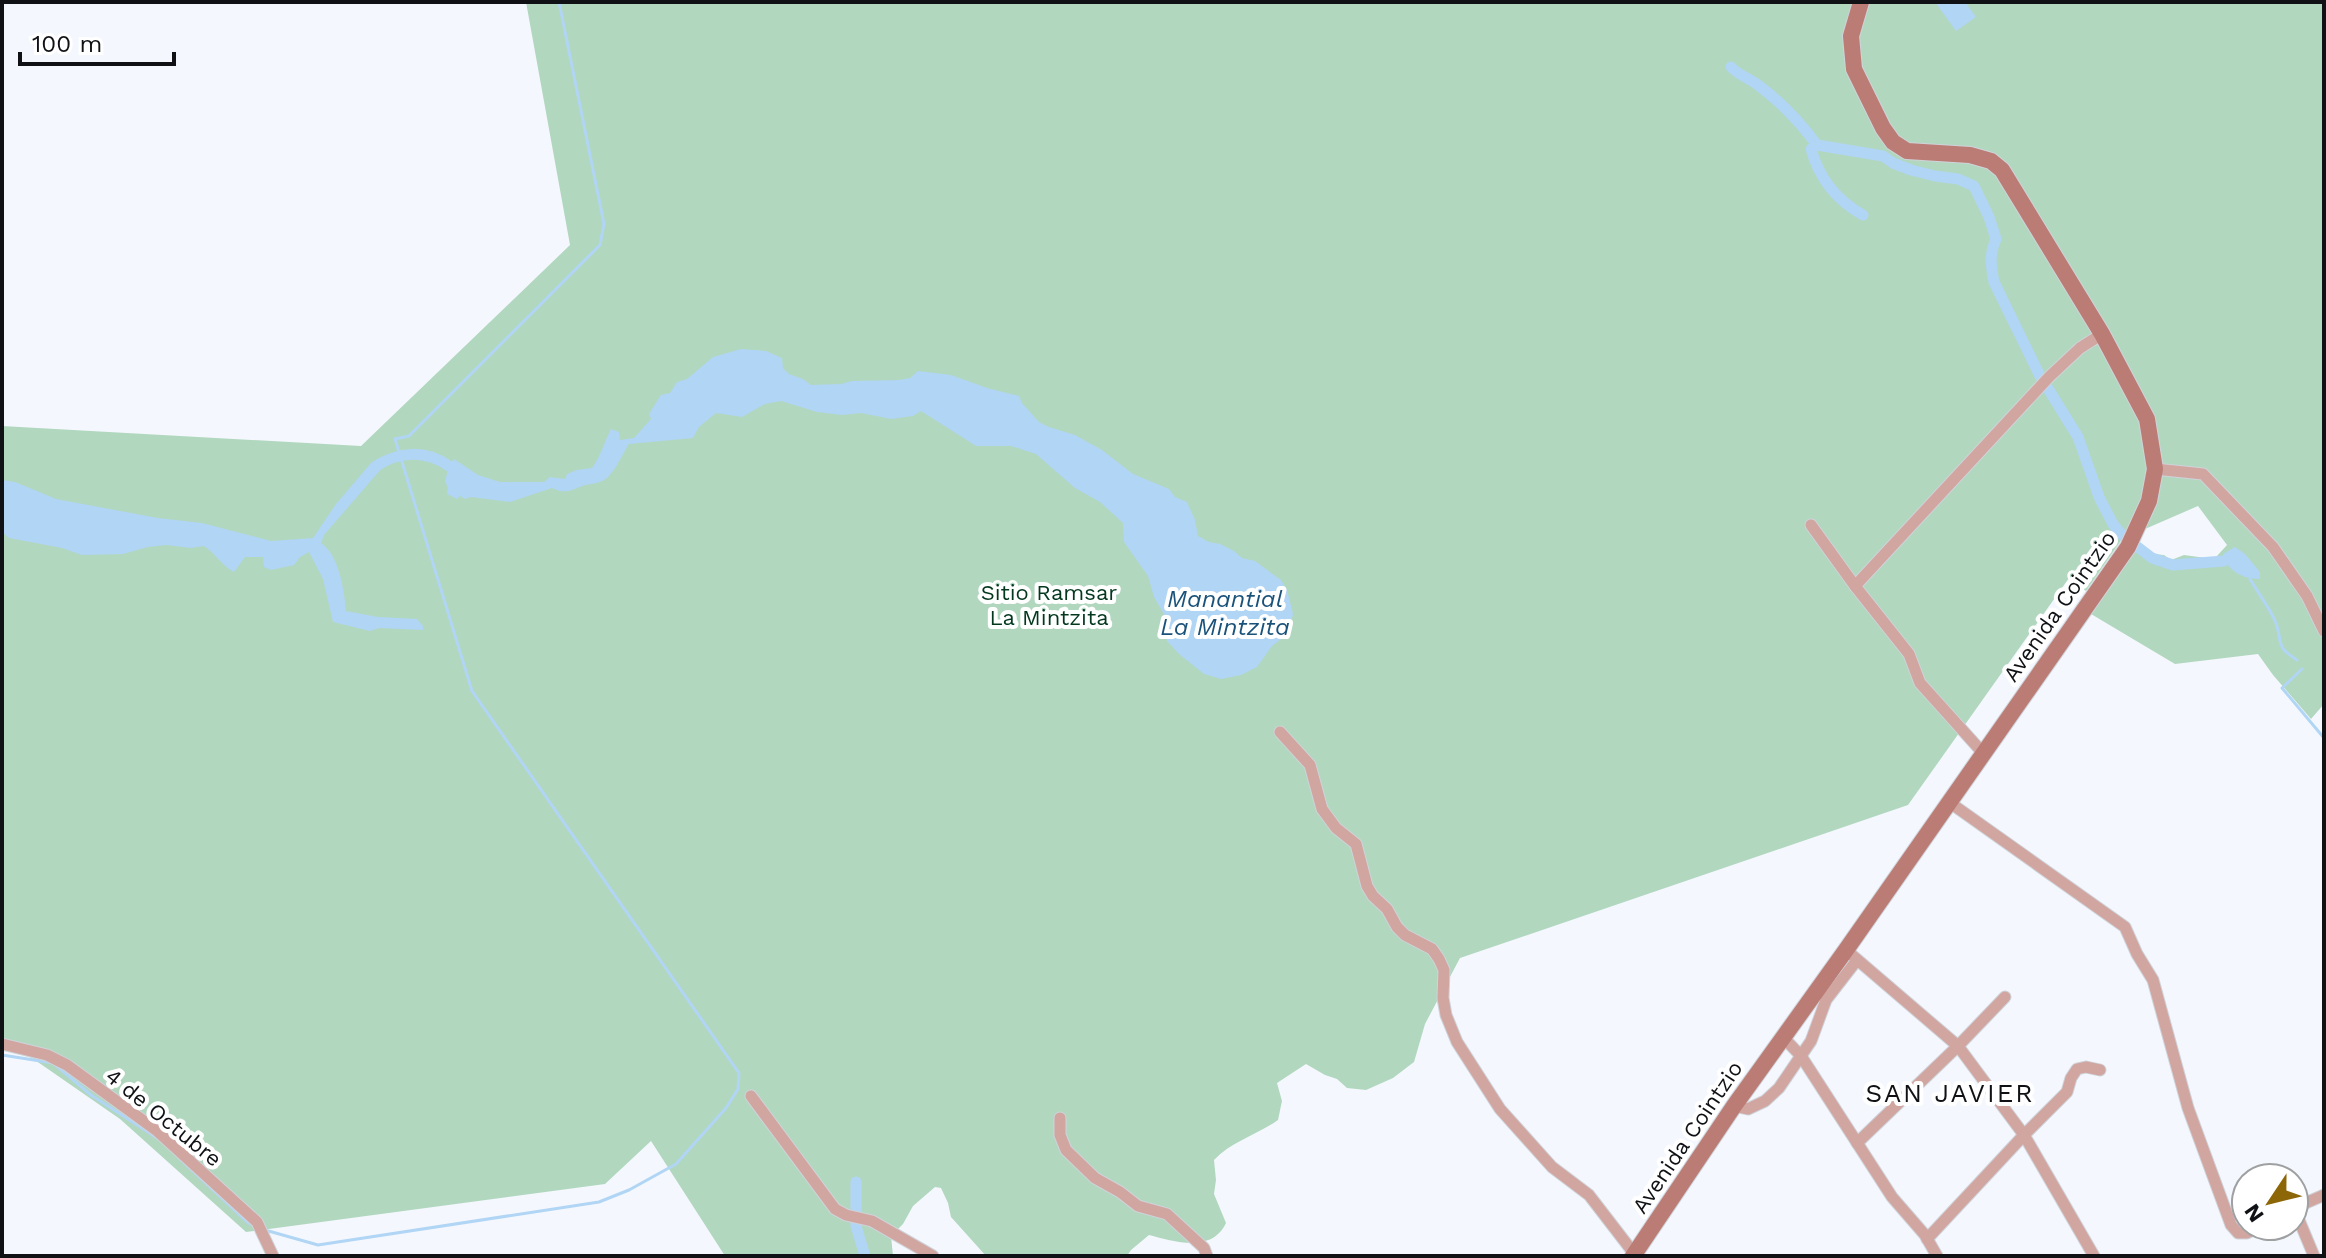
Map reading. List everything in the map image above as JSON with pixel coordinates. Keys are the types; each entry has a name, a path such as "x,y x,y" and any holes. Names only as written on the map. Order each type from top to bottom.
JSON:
{"main road":[{"name":"Avenida Cointzio","path":"1635,1255 1783,1037 1852,955 1949,802 2131,542 2149,501 2155,469 2147,419 2102,334 2002,170 1991,161 1970,155 1907,151 1893,142 1883,128 1854,69 1851,36 1861,2"}],"street":[{"path":"1855,586 2044,381 2080,348 2102,334"},
{"path":"2155,469 2203,474 2273,547 2307,596 2324,631"},
{"path":"1811,525 1909,654 1920,683 1983,753"},
{"path":"1280,732 1310,765 1322,809 1336,828 1356,844 1367,886 1373,896 1387,909 1405,935 1432,949 1439,959 1444,970 1446,1015 1457,1042 1500,1109 1552,1167 1589,1195 1635,1255"},
{"path":"1949,802 2125,927 2153,980 2188,1108 2230,1222"},
{"path":"1734,1106 1748,1109 1765,1101 1779,1088 1811,1041 1826,1000 1852,955 1958,1046 2024,1135 2094,1256"},
{"path":"1857,1143 2005,997"},
{"path":"1783,1037 1801,1056 1892,1197 1937,1256"},
{"name":"4 de Octubre","path":"2,1044 47,1055 67,1065 156,1130 257,1222 273,1256"},
{"path":"1927,1239 2067,1092 2077,1069 2100,1070"},
{"path":"751,1096 835,1209 872,1221 933,1256"},
{"path":"1060,1118 1060,1135 1066,1150 1095,1178 1138,1206 1167,1214 1204,1248 1207,1256"}],"green space":[{"name":"Sitio Ramsar La Mintzita","path":"526,2 2324,2 2324,704 2311,719 2258,654 2175,664 2091,614 2139,543 2153,554 2164,555 2171,560 2184,555 2216,557 2227,545 2198,506 2122,539 2086,591 2069,578 1908,805 1460,958 1425,1024 1414,1062 1393,1078 1366,1090 1347,1088 1337,1079 1306,1064 1277,1083 1282,1101 1278,1120 1214,1160 1214,1194 1226,1223 1212,1239 1202,1242 1181,1242 1149,1235 1127,1256 986,1256 951,1217 941,1188 935,1187 913,1206 903,1224 891,1236 893,1256 725,1256 651,1141 605,1184 246,1232 120,1119 32,1058 2,1048 2,426 361,446 570,245"}],"water":[{"path":"1935,2 1965,2 1976,17 1956,31"},
{"name":"Manantial La Mintzita","path":"741,349 766,351 782,358 783,368 789,374 811,385 899,380 910,378 918,371 951,375 1019,396 1039,422 1075,435 1102,450 1133,474 1169,489 1175,497 1187,502 1198,536 1234,551 1242,558 1255,561 1281,580 1293,614 1289,633 1272,646 1257,667 1241,675 1221,679 1204,674 1167,641 1164,629 1168,621 1154,597 1148,576 1124,542 1123,523 1100,502 1075,488 1036,454 1011,446 976,446 921,411 913,416 891,419 861,413 842,415 817,412 781,401 765,404 742,417 716,413 699,427 693,438 629,444 614,470 600,482 571,490 552,488 510,502 460,496 457,499 447,494 445,481 454,459 478,475 500,482 544,482 550,477 565,479 567,474 592,468 611,429 619,432 620,440 634,438 651,419 649,414 661,395 670,393 677,382 687,379 713,357"},
{"path":"371,463 382,468 324,535 321,543 336,564 346,611 417,619 423,630 379,628 370,631 333,622 323,579 309,552 294,565 271,570 264,567 263,557 245,557 234,572 204,546 166,545 123,554 82,555 9,538 2,532 2,480 15,482 56,499 202,523 271,541 313,538 336,504"},
{"path":"2235,547 2260,572 2260,579 2242,576 2228,565 2223,554"}],"waterway":[{"path":"265,1230 318,1245 599,1202 629,1190 676,1164 726,1108 738,1089 739,1073 472,691 395,439 409,436 600,245 604,224 559,2"},
{"path":"1731,67 1775,98 1817,145"},
{"path":"1863,215 1830,187 1811,149 1817,145 1883,156 1911,170 1958,179 1974,186 1996,239 1991,260 1994,282 2039,374 2078,437 2099,497 2113,524 2152,558 2173,565 2224,561"},
{"path":"376,466 394,457 413,454 431,457 449,466"},
{"path":"2250,579 2276,623 2283,648 2297,660"},
{"path":"2302,669 2282,688 2324,738"},
{"path":"2,1055 53,1063 91,1095 160,1140"},
{"path":"180,1159 254,1226"},
{"path":"856,1182 856,1226 865,1256"}],"district":[{"name":"SAN JAVIER","path":"1950,1093"}]}
